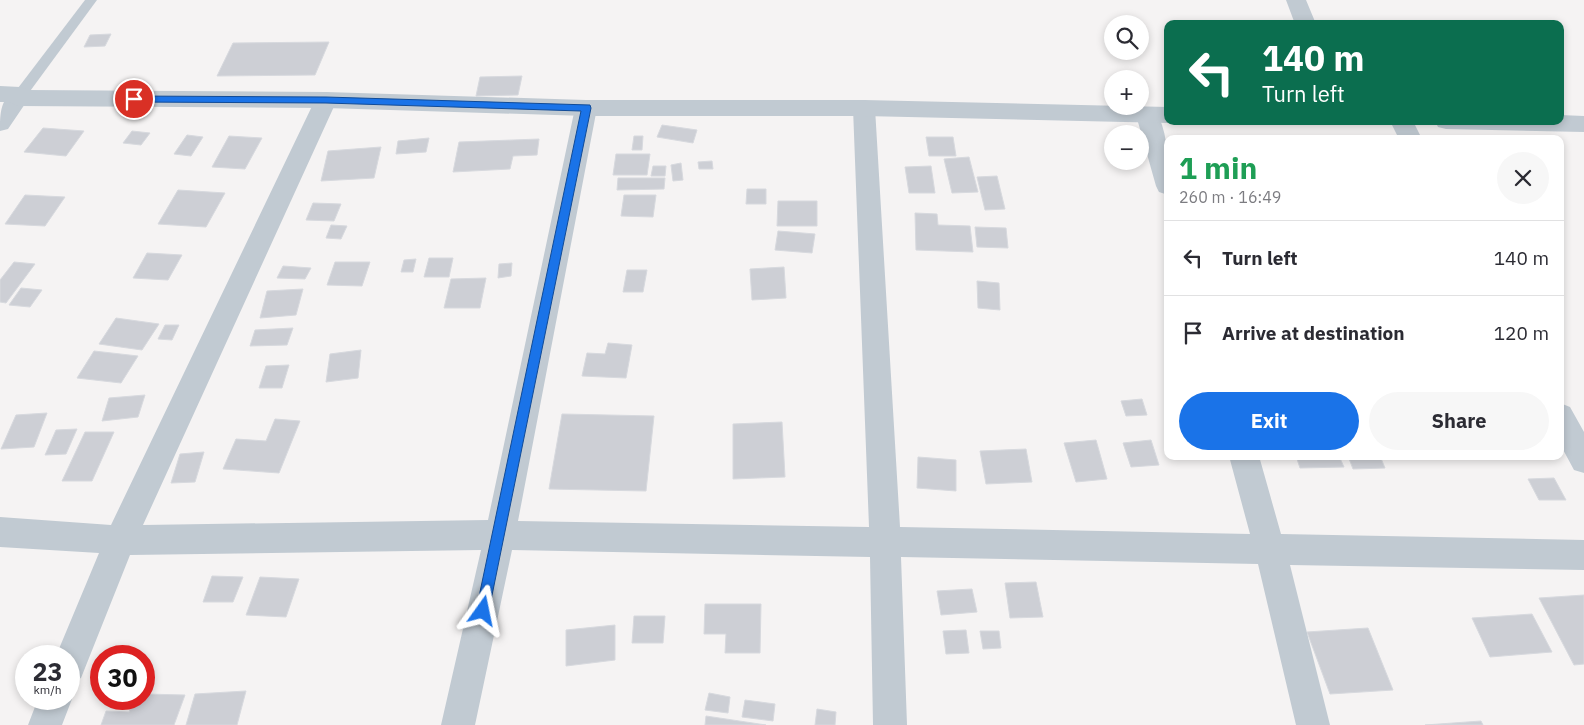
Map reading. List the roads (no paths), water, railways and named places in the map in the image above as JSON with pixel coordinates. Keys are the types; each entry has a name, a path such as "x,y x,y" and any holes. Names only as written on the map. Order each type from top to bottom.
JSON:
{"street":[{"path":"1296,0 1304,20"},
{"path":"0,124 13,96 326,100 586,108 864,108 1157,115 1164,160"},
{"path":"78,645 120,540 326,100"},
{"path":"458,725 500,535 586,108"},
{"path":"864,108 885,541 890,725"},
{"path":"1564,124 1584,124"},
{"path":"1564,423 1584,460"},
{"path":"1245,460 1270,549 1313,725"},
{"path":"0,532 120,540 500,535 1584,555"},
{"path":"44,725 50,710"}],"lane":[{"path":"13,96 91,0"}]}
